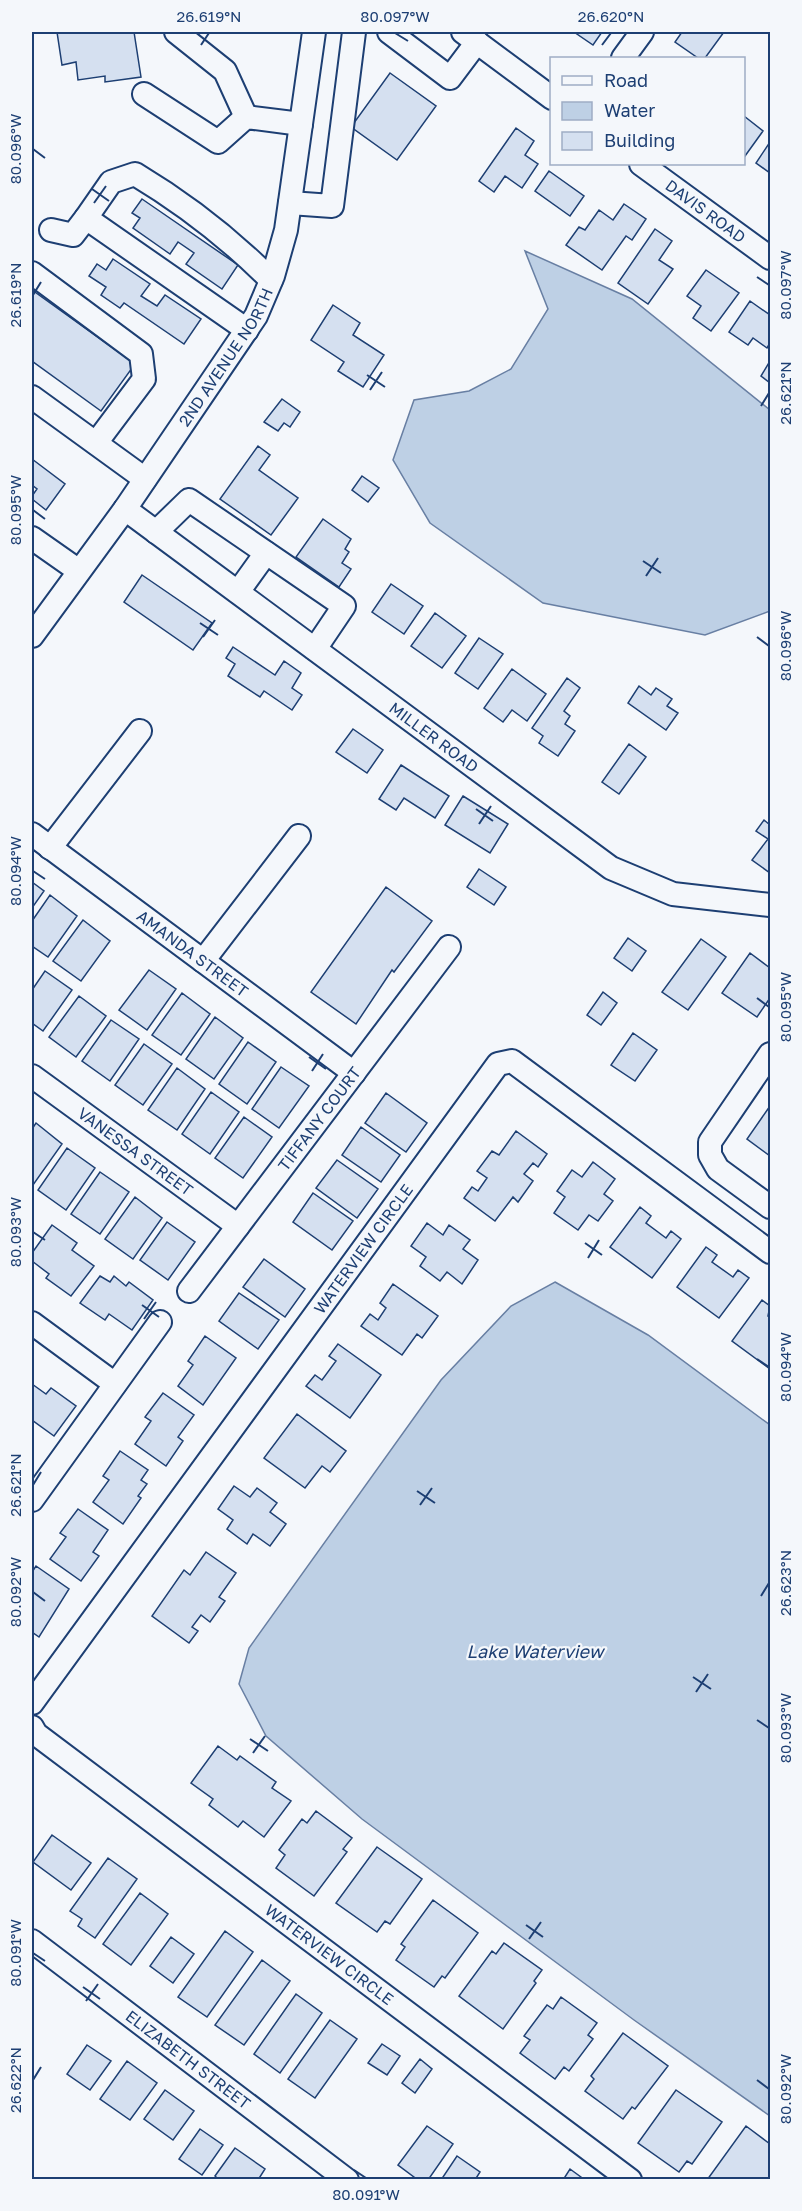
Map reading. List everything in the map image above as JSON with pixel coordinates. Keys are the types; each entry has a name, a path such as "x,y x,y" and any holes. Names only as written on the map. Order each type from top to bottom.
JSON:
{"street":[{"path":"176,32 225,71 246,117"},
{"name":"2ND AVENUE NORTH","path":"32,636 145,479 256,316 271,280 286,230 314,32"},
{"path":"290,203 332,206 354,32"},
{"path":"389,32 450,78 470,37 550,97"},
{"path":"624,57 642,32"},
{"path":"144,94 218,142 246,117 301,124"},
{"name":"DAVIS ROAD","path":"642,165 771,258"},
{"path":"51,230 73,236 111,183 135,174 213,228 244,253 271,280"},
{"path":"86,218 247,330"},
{"path":"32,273 141,354 144,379 96,443"},
{"path":"32,397 145,479"},
{"path":"156,532 189,500 344,606 315,649"},
{"name":"MILLER ROAD","path":"124,509 611,868 673,894 771,905"},
{"path":"32,538 79,571"},
{"path":"238,592 266,553"},
{"path":"50,848 140,731"},
{"name":"AMANDA STREET","path":"32,834 354,1072"},
{"path":"203,961 299,836"},
{"name":"TIFFANY COURT","path":"189,1291 449,947"},
{"path":"771,1054 710,1142 710,1155 718,1169 771,1207"},
{"name":"WATERVIEW CIRCLE","path":"32,1703 498,1064 512,1061 771,1252"},
{"name":"VANESSA STREET","path":"32,1076 238,1226"},
{"path":"32,1500 160,1322"},
{"path":"32,1323 115,1384"},
{"name":"WATERVIEW CIRCLE","path":"32,1727 36,1734 630,2180"},
{"name":"ELIZABETH STREET","path":"32,1941 347,2180"}],"water":[{"path":"525,251 632,299 770,410 770,611 705,635 543,603 430,523 393,460 414,400 469,391 511,369 548,309"},
{"name":"Lake Waterview","path":"555,1282 648,1335 770,1425 770,2116 634,2020 362,1819 266,1736 239,1684 249,1648 441,1380 511,1306"}],"building":[{"path":"57,32 134,32 141,77 105,82 105,76 78,80 76,62 62,65"},
{"path":"574,32 602,32 593,45"},
{"path":"682,32 724,32 706,57 697,57 675,42"},
{"path":"390,73 436,106 397,160 351,127"},
{"path":"745,117 763,131 745,156"},
{"path":"516,128 534,141 525,155 538,164 522,188 505,176 494,192 479,181"},
{"path":"770,142 770,173 756,163"},
{"path":"549,171 584,196 570,216 535,191"},
{"path":"142,199 238,265 222,289 186,264 194,253 178,242 170,254 133,228 140,218 132,213"},
{"path":"624,204 646,219 632,240 626,236 602,270 566,245 579,227 585,230 599,210 613,220"},
{"path":"655,229 672,241 659,260 673,269 648,304 618,283"},
{"path":"113,259 150,284 141,296 157,306 165,295 201,319 184,344 124,303 120,308 101,295 106,287 89,276 97,264 106,270"},
{"path":"706,270 739,293 711,331 693,318 701,306 687,296"},
{"path":"32,290 135,364 101,411 32,361"},
{"path":"750,301 770,315 770,343 767,348 753,338 748,345 729,332"},
{"path":"333,305 360,323 353,335 384,355 363,387 338,371 344,362 311,340"},
{"path":"770,361 770,383 761,376"},
{"path":"282,399 300,412 290,427 284,423 278,431 264,422"},
{"path":"258,446 270,455 259,470 298,498 271,535 220,499"},
{"path":"32,459 65,484 46,510 32,499 37,489 32,485"},
{"path":"362,476 379,488 368,502 352,490"},
{"path":"323,519 351,539 345,549 349,552 342,563 351,569 339,587 296,557"},
{"path":"142,575 212,623 193,650 124,602"},
{"path":"391,584 423,606 404,634 372,612"},
{"path":"435,613 466,636 442,668 411,646"},
{"path":"479,638 503,654 478,689 455,673"},
{"path":"233,647 275,675 284,661 301,673 292,688 302,695 292,710 264,691 260,697 228,676 235,664 226,658"},
{"path":"512,669 546,694 527,721 512,710 503,722 484,708"},
{"path":"567,678 580,688 564,711 570,716 565,724 575,731 558,756 539,743 543,736 532,728"},
{"path":"639,686 651,695 656,688 672,699 667,706 678,713 666,730 628,703"},
{"path":"353,729 383,750 367,773 336,752"},
{"path":"629,744 646,757 619,794 602,782"},
{"path":"401,765 449,796 435,818 404,798 396,810 379,799"},
{"path":"463,796 508,824 490,853 445,825"},
{"path":"764,820 770,825 770,873 752,860 768,839 756,831"},
{"path":"479,869 506,887 494,905 467,887"},
{"path":"32,882 44,891 32,908"},
{"path":"386,887 432,921 394,972 392,970 356,1024 311,992"},
{"path":"50,895 77,916 48,957 32,946 32,921"},
{"path":"83,920 110,941 81,981 53,961"},
{"path":"628,938 646,951 632,971 614,958"},
{"path":"701,939 726,957 688,1010 662,992"},
{"path":"750,953 770,968 770,998 757,1017 722,993"},
{"path":"149,970 176,989 147,1030 119,1010"},
{"path":"45,971 72,990 43,1031 32,1023 32,990"},
{"path":"603,992 617,1003 601,1025 587,1015"},
{"path":"182,993 210,1014 181,1055 152,1035"},
{"path":"79,996 106,1016 76,1057 49,1037"},
{"path":"215,1017 243,1038 214,1079 186,1059"},
{"path":"111,1020 139,1039 110,1081 82,1061"},
{"path":"633,1033 657,1050 635,1081 611,1065"},
{"path":"248,1042 276,1062 247,1104 219,1084"},
{"path":"144,1044 172,1064 143,1105 115,1085"},
{"path":"281,1067 309,1086 279,1128 252,1109"},
{"path":"177,1068 205,1089 177,1130 148,1110"},
{"path":"211,1092 239,1112 210,1154 182,1134"},
{"path":"386,1093 427,1123 406,1152 365,1123"},
{"path":"770,1106 770,1156 747,1139"},
{"path":"244,1117 272,1137 243,1178 215,1158"},
{"path":"36,1123 62,1144 33,1185 32,1129"},
{"path":"361,1127 400,1155 381,1182 342,1155"},
{"path":"516,1131 547,1154 538,1167 533,1163 524,1174 533,1181 518,1202 513,1197 495,1221 464,1198 472,1187 478,1191 487,1178 477,1171 492,1151 499,1155"},
{"path":"67,1148 95,1168 66,1210 38,1190"},
{"path":"337,1160 378,1189 357,1218 316,1188"},
{"path":"593,1162 615,1179 604,1194 613,1201 598,1221 589,1215 578,1230 554,1213 565,1197 557,1191 572,1170 582,1177"},
{"path":"100,1172 129,1192 100,1234 71,1214"},
{"path":"313,1193 353,1221 332,1250 293,1222"},
{"path":"135,1197 162,1218 133,1259 105,1239"},
{"path":"640,1207 651,1216 646,1223 666,1238 671,1231 681,1239 652,1278 610,1247"},
{"path":"167,1222 195,1242 168,1280 140,1260"},
{"path":"427,1223 443,1235 449,1225 470,1240 463,1249 478,1260 462,1284 447,1272 440,1281 420,1266 426,1257 411,1246"},
{"path":"52,1225 77,1243 72,1250 94,1266 71,1296 46,1278 49,1274 32,1261 32,1253"},
{"path":"706,1247 717,1255 712,1262 733,1277 738,1270 749,1278 719,1318 677,1287"},
{"path":"264,1259 305,1289 285,1317 243,1287"},
{"path":"100,1276 110,1282 114,1276 126,1286 129,1282 153,1300 132,1330 109,1314 105,1320 80,1303"},
{"path":"393,1284 438,1316 422,1338 417,1334 402,1355 361,1326 370,1314 378,1320 386,1308 380,1303"},
{"path":"239,1293 279,1320 258,1349 219,1321"},
{"path":"762,1300 770,1306 768,1316 770,1317 770,1369 732,1341"},
{"path":"205,1336 236,1358 203,1405 178,1386 193,1365 188,1361"},
{"path":"338,1344 381,1375 350,1418 306,1386 315,1375 322,1380 336,1361 329,1356"},
{"path":"32,1384 46,1394 51,1388 76,1406 54,1436 32,1420"},
{"path":"163,1393 194,1415 178,1437 183,1441 166,1466 135,1444 151,1421 145,1417"},
{"path":"297,1414 346,1451 330,1472 322,1466 305,1488 264,1458"},
{"path":"120,1451 148,1470 141,1480 147,1484 138,1496 141,1498 123,1524 93,1502 109,1480 103,1476"},
{"path":"234,1486 250,1497 257,1488 277,1503 270,1512 286,1524 270,1546 253,1534 247,1544 227,1529 233,1520 218,1509"},
{"path":"78,1509 108,1530 93,1552 99,1556 81,1581 50,1559 66,1537 60,1533"},
{"path":"206,1552 236,1573 219,1597 225,1601 210,1622 201,1615 192,1627 198,1631 189,1643 152,1616 184,1570 190,1575"},
{"path":"36,1566 69,1589 39,1637 32,1632 32,1572"},
{"path":"218,1746 237,1760 240,1756 276,1782 272,1788 291,1801 264,1837 243,1821 238,1827 209,1805 213,1799 191,1783"},
{"path":"316,1811 352,1838 343,1849 347,1852 314,1896 276,1868 285,1855 279,1850 302,1819 307,1823"},
{"path":"52,1835 91,1863 71,1890 33,1862"},
{"path":"377,1847 422,1879 390,1924 385,1921 377,1932 336,1903"},
{"path":"108,1858 137,1879 95,1938 78,1926 82,1919 70,1911"},
{"path":"140,1893 168,1914 131,1965 103,1944"},
{"path":"433,1900 478,1933 445,1978 442,1976 434,1987 396,1960 405,1947 401,1944"},
{"path":"225,1931 253,1952 207,2017 178,1997"},
{"path":"171,1937 194,1954 173,1983 150,1966"},
{"path":"504,1943 542,1970 534,1981 536,1983 503,2029 459,1996 492,1951 496,1954"},
{"path":"262,1960 290,1981 244,2045 215,2025"},
{"path":"296,1994 322,2013 280,2073 254,2054"},
{"path":"561,1997 597,2023 588,2035 593,2039 569,2071 564,2067 555,2079 520,2053 530,2040 524,2036 547,2005 553,2009"},
{"path":"330,2020 357,2039 315,2098 288,2079"},
{"path":"623,2033 668,2066 635,2109 632,2107 623,2119 585,2091 594,2079 591,2076"},
{"path":"382,2044 400,2056 387,2075 368,2063"},
{"path":"87,2045 111,2061 90,2090 67,2074"},
{"path":"420,2059 432,2069 415,2093 402,2083"},
{"path":"127,2061 157,2083 130,2120 100,2099"},
{"path":"165,2090 194,2111 173,2140 144,2119"},
{"path":"676,2090 722,2122 692,2164 687,2161 679,2172 638,2143"},
{"path":"427,2126 453,2144 428,2180 418,2180 398,2165"},
{"path":"746,2126 770,2144 770,2180 707,2180"},
{"path":"200,2129 223,2145 202,2175 179,2159"},
{"path":"235,2148 265,2169 258,2180 219,2180 215,2176"},
{"path":"457,2156 480,2172 475,2180 441,2180"},
{"path":"570,2169 585,2180 563,2180"}]}
